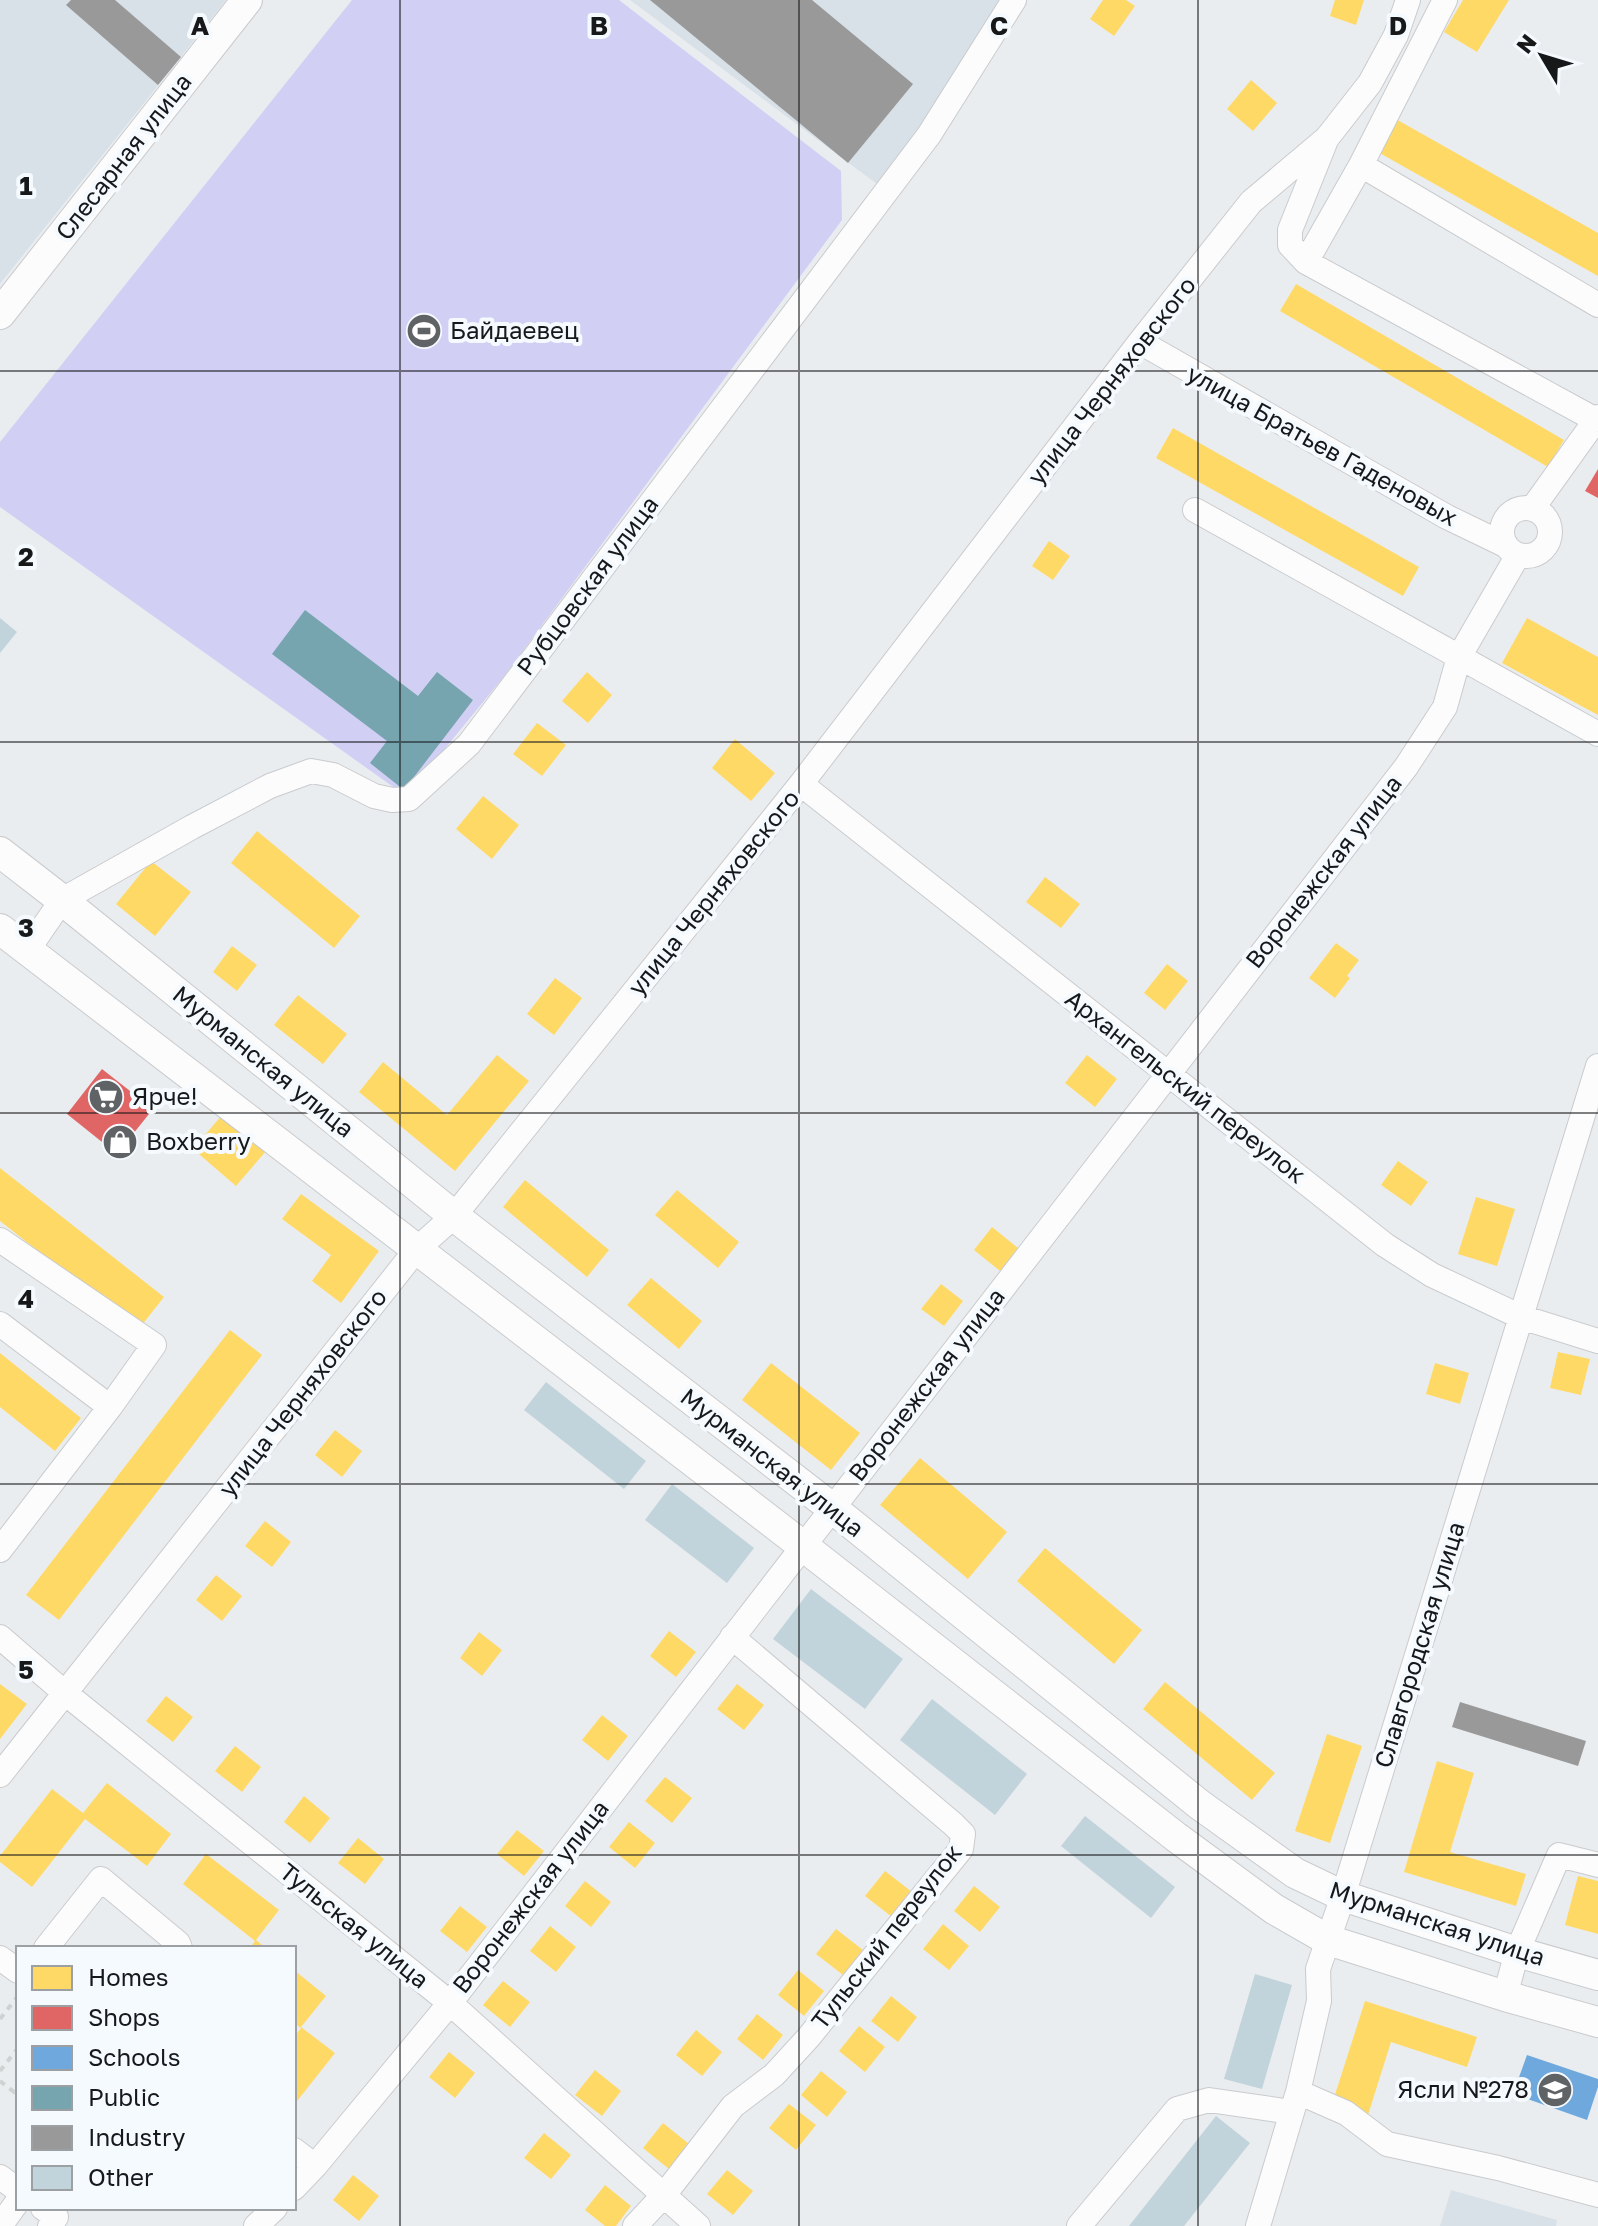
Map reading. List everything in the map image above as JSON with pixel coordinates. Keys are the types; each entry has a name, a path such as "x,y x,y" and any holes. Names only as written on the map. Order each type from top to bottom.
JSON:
{"main road":[{"name":"Слесарная улица","path":"0,314 247,0"},
{"name":"Мурманская улица","path":"0,852 454,1216 832,1508 1200,1805 1295,1873 1343,1896 1598,1975"},
{"name":"Мурманская улица","path":"0,929 1176,1837 1274,1909 1328,1940 1598,2022"}],"street":[{"name":"Рубцовская улица","path":"27,951 62,900 270,786 311,771 333,775 374,796 392,800 409,799 469,744 929,135 1014,0"},
{"name":"улица Черняховского","path":"0,1775 416,1250 454,1216 801,784 1251,202 1327,138 1370,83 1396,35 1408,0"},
{"path":"1306,262 1361,165 1445,0"},
{"path":"1327,138 1290,230 1290,245 1306,262 1597,418"},
{"path":"1361,165 1598,305"},
{"name":"улица Братьев Гаденовых","path":"1140,342 1447,517 1512,550"},
{"name":"Воронежская улица","path":"296,2186 450,2003 1406,767 1445,707 1459,657 1512,550 1502,529 1510,514 1520,509 1532,509 1597,418"},
{"path":"1512,550 1531,556 1543,550 1549,539 1550,526 1543,515 1532,509"},
{"path":"1195,510 1598,734"},
{"name":"Архангельский переулок","path":"801,784 1385,1245 1432,1275 1521,1317 1598,1341"},
{"name":"Славгородская улица","path":"1258,2226 1295,2102 1319,2001 1318,1969 1598,1066"},
{"path":"0,1240 154,1345 0,1550"},
{"path":"0,1324 110,1407"},
{"name":"Тульская улица","path":"0,1637 65,1693 450,2003 698,2226"},
{"name":"Тульский переулок","path":"635,2226 664,2195 733,2106 774,2075 808,2038 961,1849 963,1834 732,1637"},
{"path":"1505,1996 1517,1952 1559,1855 1598,1865"},
{"path":"47,1946 94,1873 179,1946"},
{"path":"1079,2226 1177,2109 1209,2100 1295,2102 1346,2113 1387,2144 1498,2168 1598,2195"},
{"path":"296,2152 315,2166"},
{"path":"0,2226 16,2204"},
{"path":"46,2210 56,2217 50,2226"},
{"path":"256,2226 273,2210"}],"path":[{"path":"0,2019 16,1999"},
{"path":"0,2071 16,2051"},
{"path":"0,2081 14,2092 16,2089"}],"shaded area":[{"path":"0,0 226,0 0,284"},
{"name":"Байдаевец","path":"352,0 619,0 841,171 842,220 502,679 406,796 0,507 0,442"},
{"path":"630,0 1016,0 885,190"},
{"path":"1451,2190 1557,2220 1556,2226 1440,2226"}],"building: Homes":[{"path":"1103,0 1126,0 1135,6 1114,36 1090,19"},
{"path":"1335,0 1364,0 1356,25 1330,16"},
{"path":"1463,0 1509,0 1477,52 1444,32"},
{"path":"1251,80 1277,103 1253,131 1227,109"},
{"path":"1394,118 1598,233 1598,276 1376,151"},
{"path":"1296,284 1564,440 1548,467 1280,311"},
{"path":"1173,428 1419,567 1403,596 1156,458"},
{"path":"1049,541 1070,556 1053,580 1032,566"},
{"path":"1527,618 1598,657 1598,715 1502,663"},
{"path":"587,672 612,695 588,723 562,701"},
{"path":"537,723 566,745 542,776 513,754"},
{"path":"735,739 775,773 751,801 712,768"},
{"path":"483,796 519,825 492,859 456,829"},
{"path":"257,831 360,916 334,948 231,863"},
{"path":"151,861 191,892 155,936 116,904"},
{"path":"1045,877 1080,904 1061,928 1026,902"},
{"path":"1336,943 1359,960 1335,998 1309,978"},
{"path":"232,946 257,965 237,991 213,972"},
{"path":"1167,964 1188,981 1165,1010 1144,993"},
{"path":"555,978 582,998 554,1035 527,1014"},
{"path":"298,995 347,1034 323,1064 274,1025"},
{"path":"497,1055 529,1081 455,1171 359,1092 383,1062 447,1115"},
{"path":"1087,1055 1117,1079 1095,1107 1065,1083"},
{"path":"222,1115 266,1151 236,1186 193,1149"},
{"path":"1398,1161 1428,1182 1411,1206 1381,1185"},
{"path":"0,1168 164,1297 138,1330 0,1221"},
{"path":"525,1180 609,1250 587,1277 503,1207"},
{"path":"677,1190 739,1242 718,1268 655,1215"},
{"path":"301,1194 379,1251 341,1303 312,1281 331,1255 282,1219"},
{"path":"1476,1197 1515,1209 1497,1266 1458,1254"},
{"path":"992,1227 1018,1248 1000,1271 974,1250"},
{"path":"651,1278 702,1321 679,1349 627,1305"},
{"path":"941,1284 963,1301 944,1326 921,1309"},
{"path":"230,1330 262,1355 59,1620 26,1595"},
{"path":"1558,1352 1590,1359 1581,1395 1550,1388"},
{"path":"0,1353 81,1418 55,1451 0,1407"},
{"path":"771,1363 860,1433 831,1470 742,1400"},
{"path":"1435,1363 1469,1373 1460,1404 1426,1394"},
{"path":"335,1430 362,1451 342,1477 315,1455"},
{"path":"920,1458 1007,1532 968,1579 880,1505"},
{"path":"265,1521 291,1542 272,1567 245,1546"},
{"path":"1045,1548 1142,1630 1114,1664 1017,1581"},
{"path":"216,1575 242,1596 222,1621 196,1600"},
{"path":"669,1631 696,1652 676,1677 650,1656"},
{"path":"479,1632 502,1650 482,1676 460,1658"},
{"path":"1165,1682 1275,1773 1252,1800 1143,1709"},
{"path":"0,1684 27,1704 0,1739"},
{"path":"737,1684 764,1705 744,1730 717,1709"},
{"path":"166,1696 193,1717 173,1742 146,1721"},
{"path":"602,1715 628,1736 608,1761 582,1740"},
{"path":"1327,1734 1362,1746 1330,1843 1295,1831"},
{"path":"235,1746 261,1767 242,1792 215,1771"},
{"path":"1437,1761 1474,1773 1450,1852 1526,1874 1516,1906 1404,1872"},
{"path":"665,1777 692,1798 672,1823 645,1801"},
{"path":"107,1783 171,1834 147,1866 85,1819 32,1887 0,1862 0,1856 52,1789 83,1813"},
{"path":"304,1796 330,1818 310,1843 284,1822"},
{"path":"629,1822 655,1843 635,1868 609,1847"},
{"path":"517,1830 544,1851 524,1876 497,1854"},
{"path":"358,1838 384,1859 365,1884 338,1863"},
{"path":"206,1854 279,1910 256,1940 264,1946 251,1946 255,1941 183,1884"},
{"path":"885,1871 912,1892 892,1917 865,1896"},
{"path":"1578,1876 1598,1881 1598,1934 1565,1925"},
{"path":"585,1881 611,1902 591,1927 565,1906"},
{"path":"974,1886 1000,1907 980,1932 954,1911"},
{"path":"460,1906 487,1927 467,1952 440,1931"},
{"path":"943,1924 969,1946 949,1970 923,1949"},
{"path":"550,1926 576,1947 556,1972 530,1951"},
{"path":"836,1929 863,1950 843,1975 816,1954"},
{"path":"798,1970 824,1991 804,2016 778,1995"},
{"path":"296,1972 326,1996 301,2027 335,2053 296,2102 296,2034 301,2028 296,2024"},
{"path":"503,1981 530,2002 510,2027 483,2005"},
{"path":"891,1996 917,2017 898,2042 871,2021"},
{"path":"1365,2001 1477,2037 1467,2067 1391,2042 1368,2115 1332,2104"},
{"path":"757,2014 783,2035 763,2060 737,2039"},
{"path":"859,2026 885,2047 865,2072 839,2051"},
{"path":"696,2030 722,2052 702,2076 676,2055"},
{"path":"449,2052 475,2073 455,2098 429,2077"},
{"path":"595,2070 621,2091 602,2116 575,2095"},
{"path":"821,2071 847,2092 827,2117 801,2095"},
{"path":"789,2104 816,2125 796,2150 769,2128"},
{"path":"663,2123 689,2144 669,2169 643,2148"},
{"path":"544,2133 571,2155 551,2179 524,2158"},
{"path":"727,2170 753,2191 733,2215 707,2194"},
{"path":"353,2175 379,2196 359,2221 333,2200"},
{"path":"605,2185 631,2206 616,2226 605,2226 585,2210"}],"building: Shops":[{"path":"1598,469 1598,498 1585,491"},
{"path":"102,1069 153,1109 117,1154 67,1114"}],"building: Schools":[{"name":"Ясли №278","path":"1527,2055 1598,2079 1587,2120 1513,2094"}],"building: Public":[{"path":"305,610 418,696 437,672 473,700 404,790 370,763 387,741 272,654"}],"building: Industry":[{"path":"71,0 115,0 181,57 158,85 66,5"},
{"path":"650,0 812,0 913,84 848,163"},
{"path":"1460,1702 1586,1741 1578,1766 1452,1727"}],"building: Other":[{"path":"0,618 17,632 0,653"},
{"path":"546,1382 646,1461 624,1489 524,1410"},
{"path":"672,1484 754,1548 727,1583 645,1520"},
{"path":"811,1589 903,1659 865,1709 773,1639"},
{"path":"932,1699 1027,1774 995,1815 900,1740"},
{"path":"1085,1816 1175,1887 1151,1918 1061,1846"},
{"path":"1255,1974 1292,1985 1262,2089 1224,2079"},
{"path":"1216,2116 1250,2143 1184,2226 1129,2226"}],"place":[{"name":"Байдаевец","path":"424,331"},
{"name":"Ярче!","path":"106,1097"},
{"name":"Boxberry","path":"120,1142"},
{"name":"Ясли №278","path":"1555,2090"}]}
